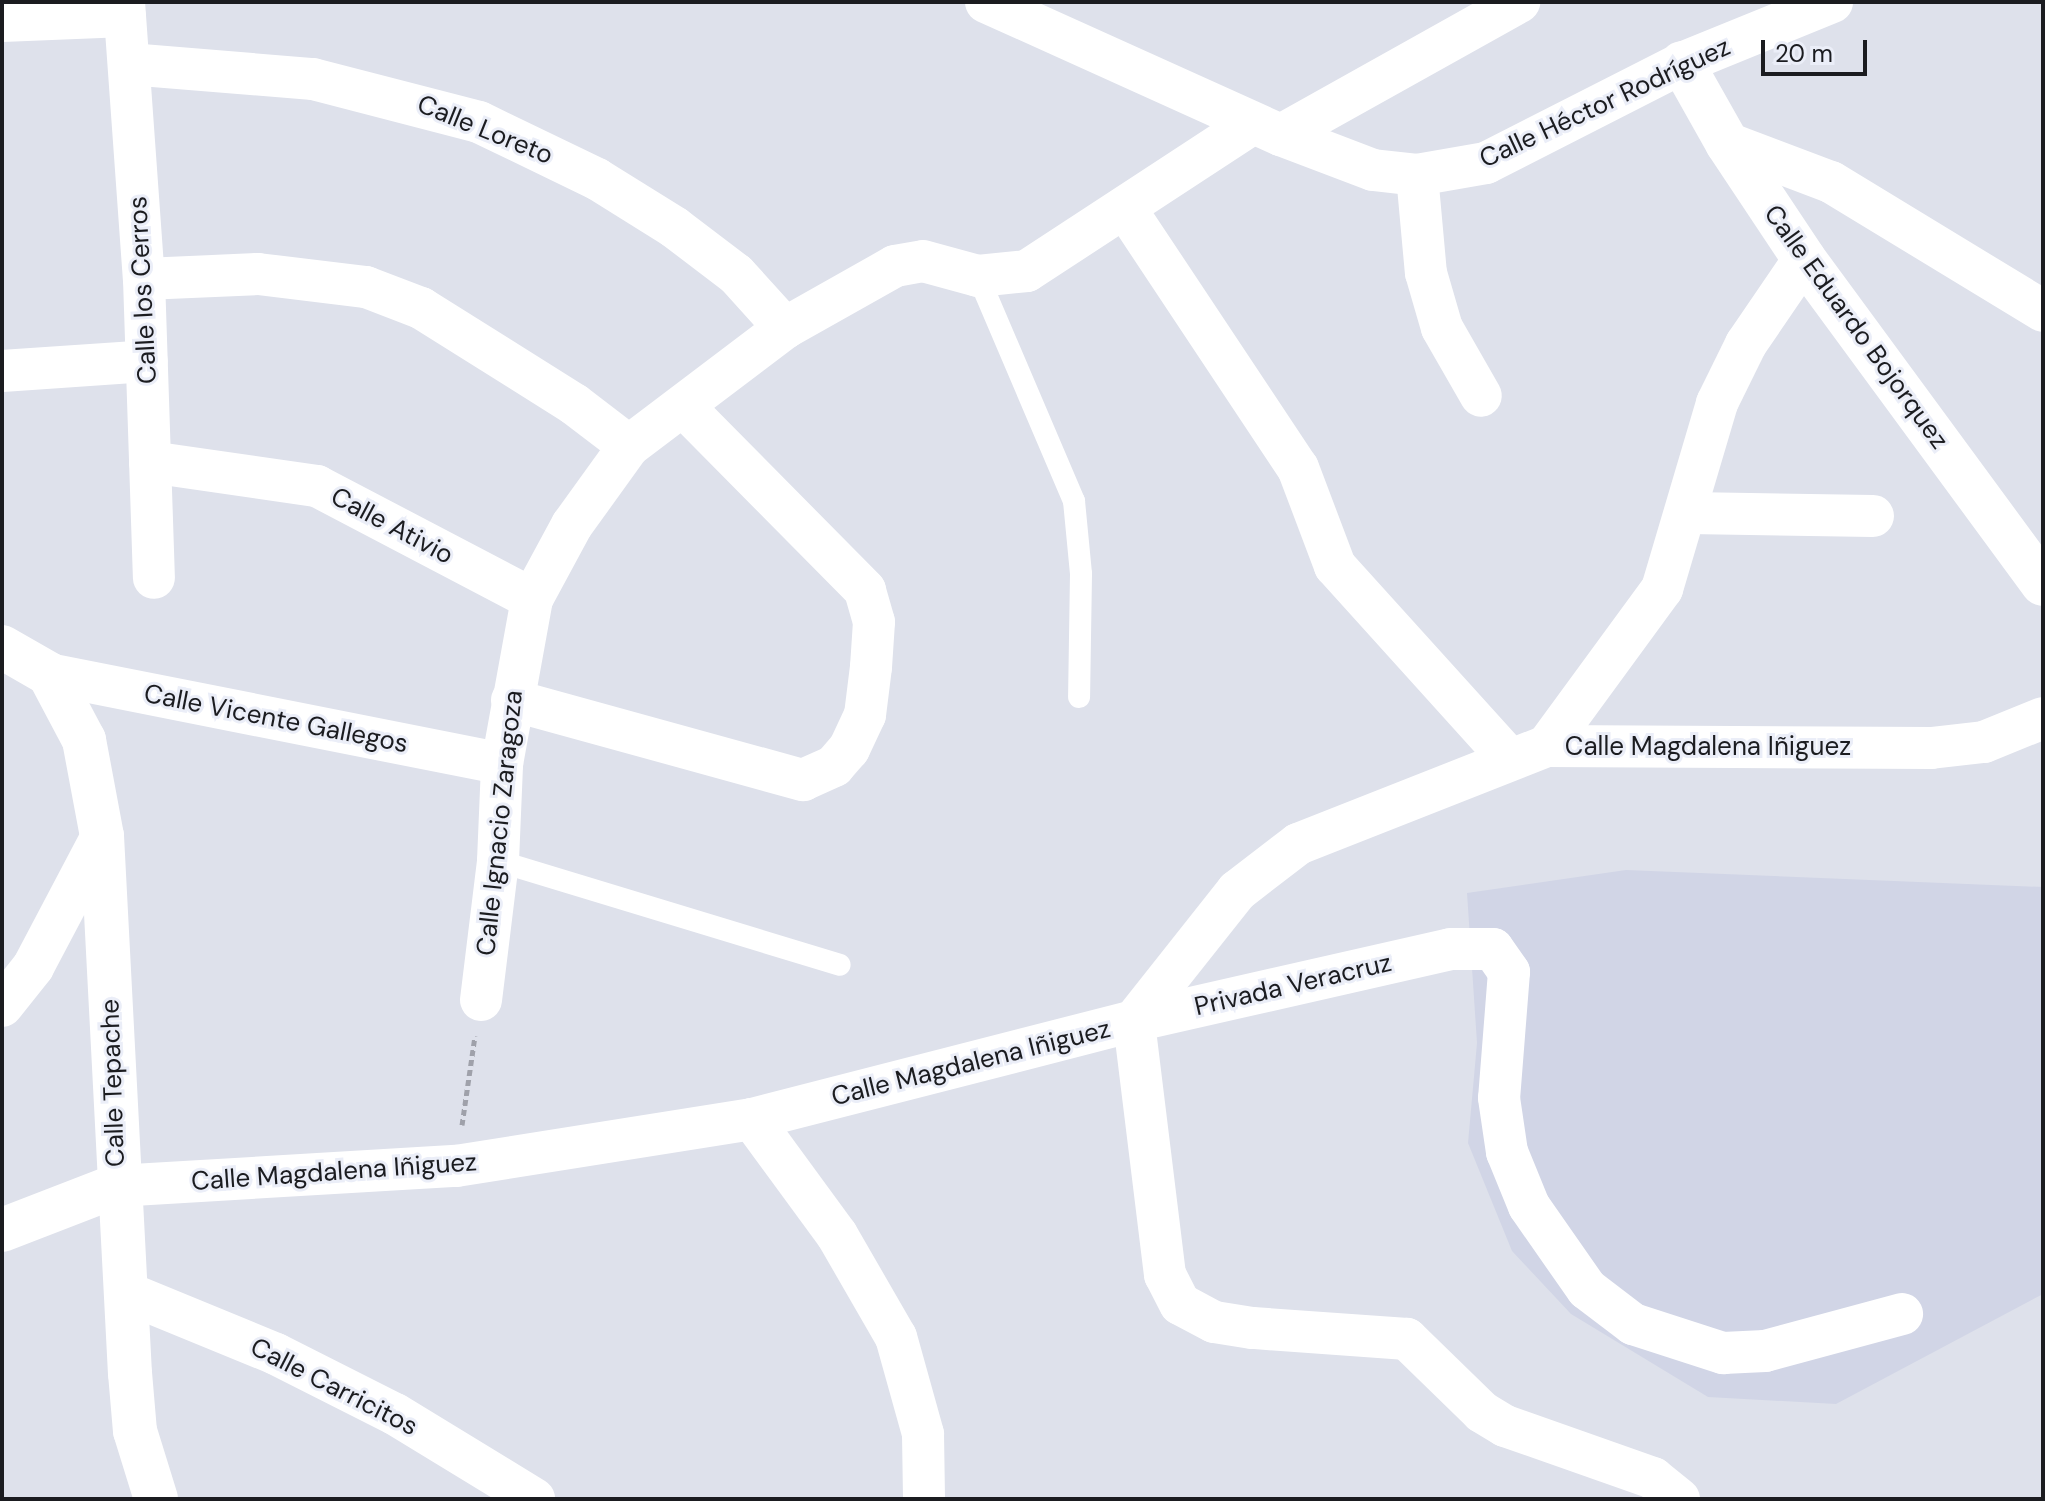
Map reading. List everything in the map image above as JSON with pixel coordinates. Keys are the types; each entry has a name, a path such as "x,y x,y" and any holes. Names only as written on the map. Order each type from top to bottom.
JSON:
{"street":[{"path":"978,276 1027,271 1125,208 1267,129 1519,2"},
{"name":"Calle Héctor Rodríguez","path":"999,4 1267,129 1373,170 1417,175 1486,163 1682,63 1832,2"},
{"path":"2,21 124,9"},
{"name":"Calle los Cerros","path":"124,9 144,279 154,578"},
{"name":"Calle Eduardo Bojorquez","path":"1682,63 1727,143 1804,259 2043,584"},
{"name":"Calle Loreto","path":"129,64 313,79 479,122 597,179 674,227 736,274 785,328"},
{"path":"1727,143 1831,182 2043,311"},
{"path":"1417,175 1426,273 1442,328 1481,396"},
{"path":"1125,208 1298,468 1335,566 1529,753 1662,589 1689,513 1717,403 1746,344 1804,259"},
{"name":"Calle Ignacio Zaragoza","path":"481,1000 498,861 502,764 512,700 532,599 572,525 629,446 785,328 895,266 923,261 978,276"},
{"path":"144,279 258,274 366,287 421,308 574,404 629,446"},
{"path":"2,371 147,361"},
{"path":"512,700 803,780 834,766 849,749 865,715 871,667 874,622 865,590 684,407"},
{"name":"Calle Ativio","path":"150,462 317,486 532,599"},
{"path":"1689,513 1873,516"},
{"path":"2,647 49,674"},
{"name":"Calle Vicente Gallegos","path":"49,674 502,764"},
{"name":"Calle Tepache","path":"49,674 84,740 102,836 117,1105 116,1186 135,1431 156,1499"},
{"name":"Calle Magdalena Iñiguez","path":"2,1230 116,1186 456,1166 752,1119 1134,1021 1206,925 1270,864 1352,820 1529,753 1931,748 1984,742 2043,718"},
{"path":"2,1006 33,967 102,836"},
{"name":"Privada Veracruz","path":"1134,1021 1451,949 1493,949 1506,963 1499,1098 1507,1152 1529,1206 1587,1289 1633,1324 1723,1353 1765,1351 1902,1314"},
{"path":"1134,1021 1165,1275 1180,1304 1214,1322 1252,1328 1407,1339 1482,1412 1505,1426 1653,1478 1679,1499"},
{"path":"752,1119 837,1235 896,1337 923,1434 924,1499"},
{"name":"Calle Carricitos","path":"125,1292 276,1354 368,1400 534,1499"}],"lane":[{"path":"978,276 1074,501 1081,574 1079,697"},
{"path":"498,861 840,965"}],"path":[{"path":"456,1166 481,1000"}],"shaded area":[{"path":"1626,870 2043,887 2043,1294 1836,1404 1708,1397 1571,1314 1512,1251 1468,1143 1477,1043 1467,893"}]}
